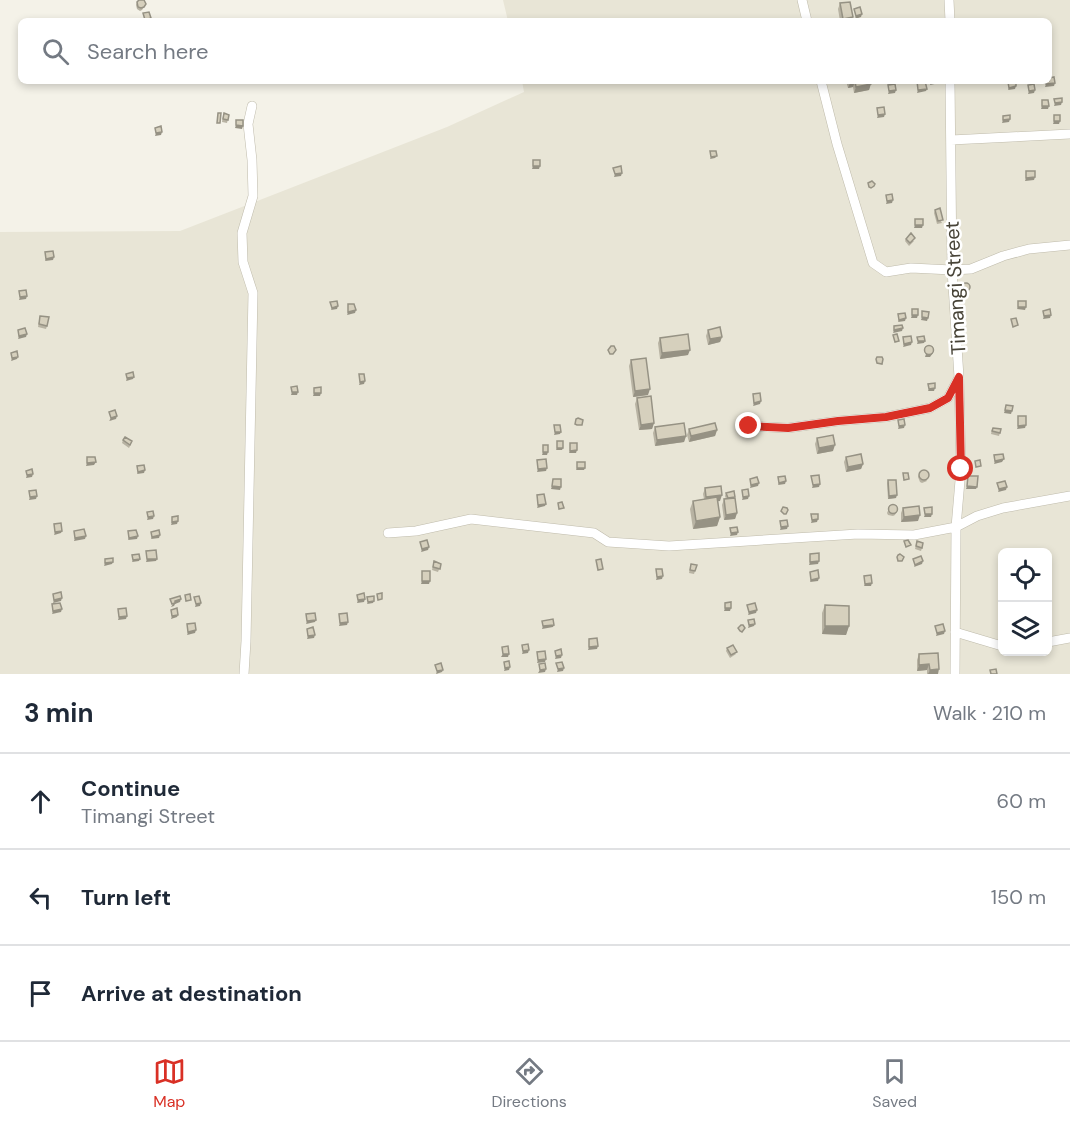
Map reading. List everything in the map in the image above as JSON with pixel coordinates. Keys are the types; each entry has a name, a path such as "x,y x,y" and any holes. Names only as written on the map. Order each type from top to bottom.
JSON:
{"street":[{"path":"802,0 806,18"},
{"path":"950,0 950,18"},
{"path":"822,84 837,144 873,263 886,272 911,268 971,269 1003,256 1029,249 1070,245"},
{"name":"Timangi Street","path":"950,84 952,270 959,377 961,469 956,527 956,674"},
{"path":"244,674 253,293 243,262 242,233 253,196 248,124 252,106"},
{"path":"951,140 1070,134"},
{"path":"749,426 788,428 886,417 930,408 948,398 959,377"},
{"path":"388,533 416,531 471,519 594,532 608,542 669,546 858,534 914,535 956,527 977,516 1003,508 1070,496"},
{"path":"955,632 998,645"},
{"path":"1052,641 1070,638"}],"shaded area":[{"path":"503,0 1070,0 1070,674 0,674 0,232 180,231 447,127 524,92 523,84 1052,84 1052,18 507,18"}],"building":[{"path":"139,0 144,0 146,4 144,7 138,7"},
{"path":"850,2 853,17 843,18 840,3"},
{"path":"860,7 862,14 856,16 854,9"},
{"path":"149,12 151,18 144,18 143,13"},
{"path":"856,84 871,84 856,87"},
{"path":"895,84 896,90 889,91 888,85"},
{"path":"917,84 926,84 927,89 918,90"},
{"path":"1034,84 1035,90 1029,91 1028,85"},
{"path":"1062,98 1062,102 1055,103 1054,99"},
{"path":"1042,100 1048,100 1049,106 1042,106"},
{"path":"884,107 885,114 878,115 877,108"},
{"path":"218,113 221,113 220,123 217,123"},
{"path":"224,113 229,115 228,120 223,119"},
{"path":"1010,115 1010,119 1003,120 1003,116"},
{"path":"1054,115 1060,115 1060,121 1054,121"},
{"path":"236,120 243,120 243,126 236,125"},
{"path":"161,126 162,132 156,133 155,128"},
{"path":"710,151 716,151 717,156 711,157"},
{"path":"533,160 540,160 540,166 533,166"},
{"path":"621,166 622,173 615,174 613,168"},
{"path":"1026,171 1035,171 1035,177 1026,178"},
{"path":"872,181 875,184 871,188 868,183"},
{"path":"892,194 893,200 887,201 886,195"},
{"path":"940,208 943,220 938,221 935,210"},
{"path":"915,219 923,219 923,225 915,225"},
{"path":"911,233 915,238 910,243 906,239"},
{"path":"53,251 54,257 46,259 45,252"},
{"path":"966,283 970,287 966,291 962,287"},
{"path":"26,290 27,296 20,297 19,291"},
{"path":"337,301 338,306 332,308 330,302"},
{"path":"1018,301 1026,301 1026,307 1018,307"},
{"path":"348,304 354,304 356,310 348,312"},
{"path":"912,309 918,309 918,315 912,315"},
{"path":"1050,309 1051,315 1044,316 1043,311"},
{"path":"922,311 929,312 928,318 922,317"},
{"path":"905,313 906,318 899,320 898,314"},
{"path":"40,316 49,317 47,326 39,324"},
{"path":"1016,318 1018,325 1013,327 1011,319"},
{"path":"902,325 903,328 894,330 894,326"},
{"path":"720,327 722,337 710,339 708,330"},
{"path":"25,328 27,334 19,336 18,330"},
{"path":"688,334 690,350 662,353 660,338"},
{"path":"897,334 899,341 895,342 893,335"},
{"path":"911,336 912,342 904,344 903,337"},
{"path":"924,336 925,341 918,341 917,337"},
{"path":"614,346 616,350 613,354 610,354 608,350"},
{"path":"929,346 933,350 929,354 925,350"},
{"path":"17,351 18,357 12,358 11,353"},
{"path":"877,357 882,357 882,364 877,363"},
{"path":"646,358 650,389 635,391 631,360"},
{"path":"133,372 134,377 127,378 126,374"},
{"path":"359,374 364,374 365,381 360,382"},
{"path":"935,383 935,388 929,389 928,384"},
{"path":"297,386 298,392 292,392 291,387"},
{"path":"321,387 321,393 314,393 314,388"},
{"path":"760,393 761,401 754,403 753,394"},
{"path":"651,396 654,423 641,425 637,398"},
{"path":"1006,405 1013,406 1012,411 1005,410"},
{"path":"115,410 117,416 111,418 109,412"},
{"path":"1018,416 1026,416 1026,425 1018,426"},
{"path":"578,418 583,420 582,425 575,424"},
{"path":"904,419 905,425 899,426 898,420"},
{"path":"684,423 686,436 657,440 655,427"},
{"path":"715,423 717,430 691,436 689,429"},
{"path":"554,425 560,425 561,432 555,432"},
{"path":"993,428 1001,429 1000,433 992,431"},
{"path":"833,435 835,445 819,448 817,438"},
{"path":"125,437 132,441 130,445 123,440"},
{"path":"557,441 563,441 563,448 557,448"},
{"path":"570,443 577,443 577,450 570,451"},
{"path":"543,445 548,445 548,452 543,452"},
{"path":"861,454 863,464 848,467 846,457"},
{"path":"1003,454 1004,459 995,461 994,455"},
{"path":"87,457 95,457 96,462 87,463"},
{"path":"546,459 547,468 538,469 537,460"},
{"path":"980,460 981,466 976,467 975,461"},
{"path":"577,462 585,462 585,468 577,468"},
{"path":"144,465 145,470 138,472 137,466"},
{"path":"32,469 33,474 27,475 26,471"},
{"path":"924,470 928,471 928,479 924,480 920,479 919,475 920,471"},
{"path":"903,473 908,473 909,479 904,480"},
{"path":"819,475 820,484 813,485 811,476"},
{"path":"785,476 786,481 779,483 778,477"},
{"path":"968,476 978,476 977,487 967,486"},
{"path":"757,477 759,483 751,485 750,479"},
{"path":"553,479 561,479 561,487 552,486"},
{"path":"888,480 896,480 897,495 889,496"},
{"path":"1005,481 1007,487 999,489 997,483"},
{"path":"721,486 722,495 706,497 705,488"},
{"path":"748,489 749,496 743,497 742,490"},
{"path":"36,490 37,496 30,497 29,491"},
{"path":"734,491 735,497 728,498 726,493"},
{"path":"544,494 546,504 538,505 537,495"},
{"path":"717,497 720,517 696,521 693,501"},
{"path":"735,498 737,513 726,515 724,499"},
{"path":"562,502 564,508 559,509 558,503"},
{"path":"893,505 897,509 893,513 889,509"},
{"path":"919,506 920,515 904,517 903,508"},
{"path":"783,507 788,510 786,514 781,511"},
{"path":"932,507 932,514 925,514 924,508"},
{"path":"153,511 154,516 148,517 147,512"},
{"path":"811,514 818,514 818,519 812,520"},
{"path":"178,516 178,521 172,522 172,517"},
{"path":"787,520 788,526 781,527 780,521"},
{"path":"61,523 62,531 55,532 54,524"},
{"path":"737,527 738,532 731,533 730,528"},
{"path":"84,529 86,536 75,538 74,531"},
{"path":"136,530 138,536 129,538 128,531"},
{"path":"159,530 160,535 152,537 151,532"},
{"path":"427,540 429,547 422,549 420,542"},
{"path":"908,540 911,545 906,547 904,541"},
{"path":"917,541 923,543 922,548 916,546"},
{"path":"156,550 157,559 147,559 146,551"},
{"path":"819,553 819,561 810,562 810,554"},
{"path":"139,554 140,559 133,560 132,555"},
{"path":"900,554 904,557 902,561 898,561 897,557"},
{"path":"921,556 923,561 915,565 913,559"},
{"path":"113,558 113,562 105,563 105,559"},
{"path":"601,559 603,569 598,570 596,560"},
{"path":"434,561 441,564 440,569 433,567"},
{"path":"691,564 697,565 695,571 690,570"},
{"path":"656,569 662,569 663,576 657,577"},
{"path":"818,570 819,578 811,580 810,572"},
{"path":"422,571 430,571 430,581 422,581"},
{"path":"871,575 872,583 865,584 864,576"},
{"path":"61,592 62,598 54,600 53,594"},
{"path":"364,593 365,599 358,600 357,595"},
{"path":"382,593 382,599 378,600 377,594"},
{"path":"190,594 191,600 186,601 185,595"},
{"path":"180,596 181,599 172,604 170,599"},
{"path":"199,596 201,603 196,604 194,597"},
{"path":"374,596 374,601 368,602 367,597"},
{"path":"731,602 731,608 725,608 725,603"},
{"path":"60,603 62,609 53,611 52,604"},
{"path":"755,603 757,610 749,612 747,605"},
{"path":"825,605 849,606 849,626 825,626"},
{"path":"126,608 127,616 119,617 118,609"},
{"path":"177,608 178,615 172,616 171,610"},
{"path":"315,613 316,620 307,621 306,614"},
{"path":"347,613 348,622 340,623 339,614"},
{"path":"553,619 554,625 543,626 542,621"},
{"path":"754,619 755,624 749,625 748,620"},
{"path":"195,623 196,630 188,632 187,624"},
{"path":"943,624 945,631 937,633 935,626"},
{"path":"741,625 745,628 742,632 738,628"},
{"path":"313,627 315,635 308,636 307,629"},
{"path":"597,638 598,646 589,647 589,639"},
{"path":"528,644 529,650 523,651 522,645"},
{"path":"733,645 737,652 731,655 727,648"},
{"path":"508,646 509,654 503,654 502,647"},
{"path":"561,649 562,655 556,656 555,651"},
{"path":"545,651 546,659 538,660 537,652"},
{"path":"938,653 939,669 930,670 929,664 919,665 919,654"},
{"path":"509,661 510,667 505,668 504,662"},
{"path":"562,662 564,668 558,669 556,663"},
{"path":"441,663 443,670 437,671 435,665"},
{"path":"545,663 546,669 540,670 539,664"},
{"path":"996,669 997,674 991,674 990,670"}],"route":[{"path":"749,426 788,428 886,417 930,408 948,398 959,377 961,469"}]}
